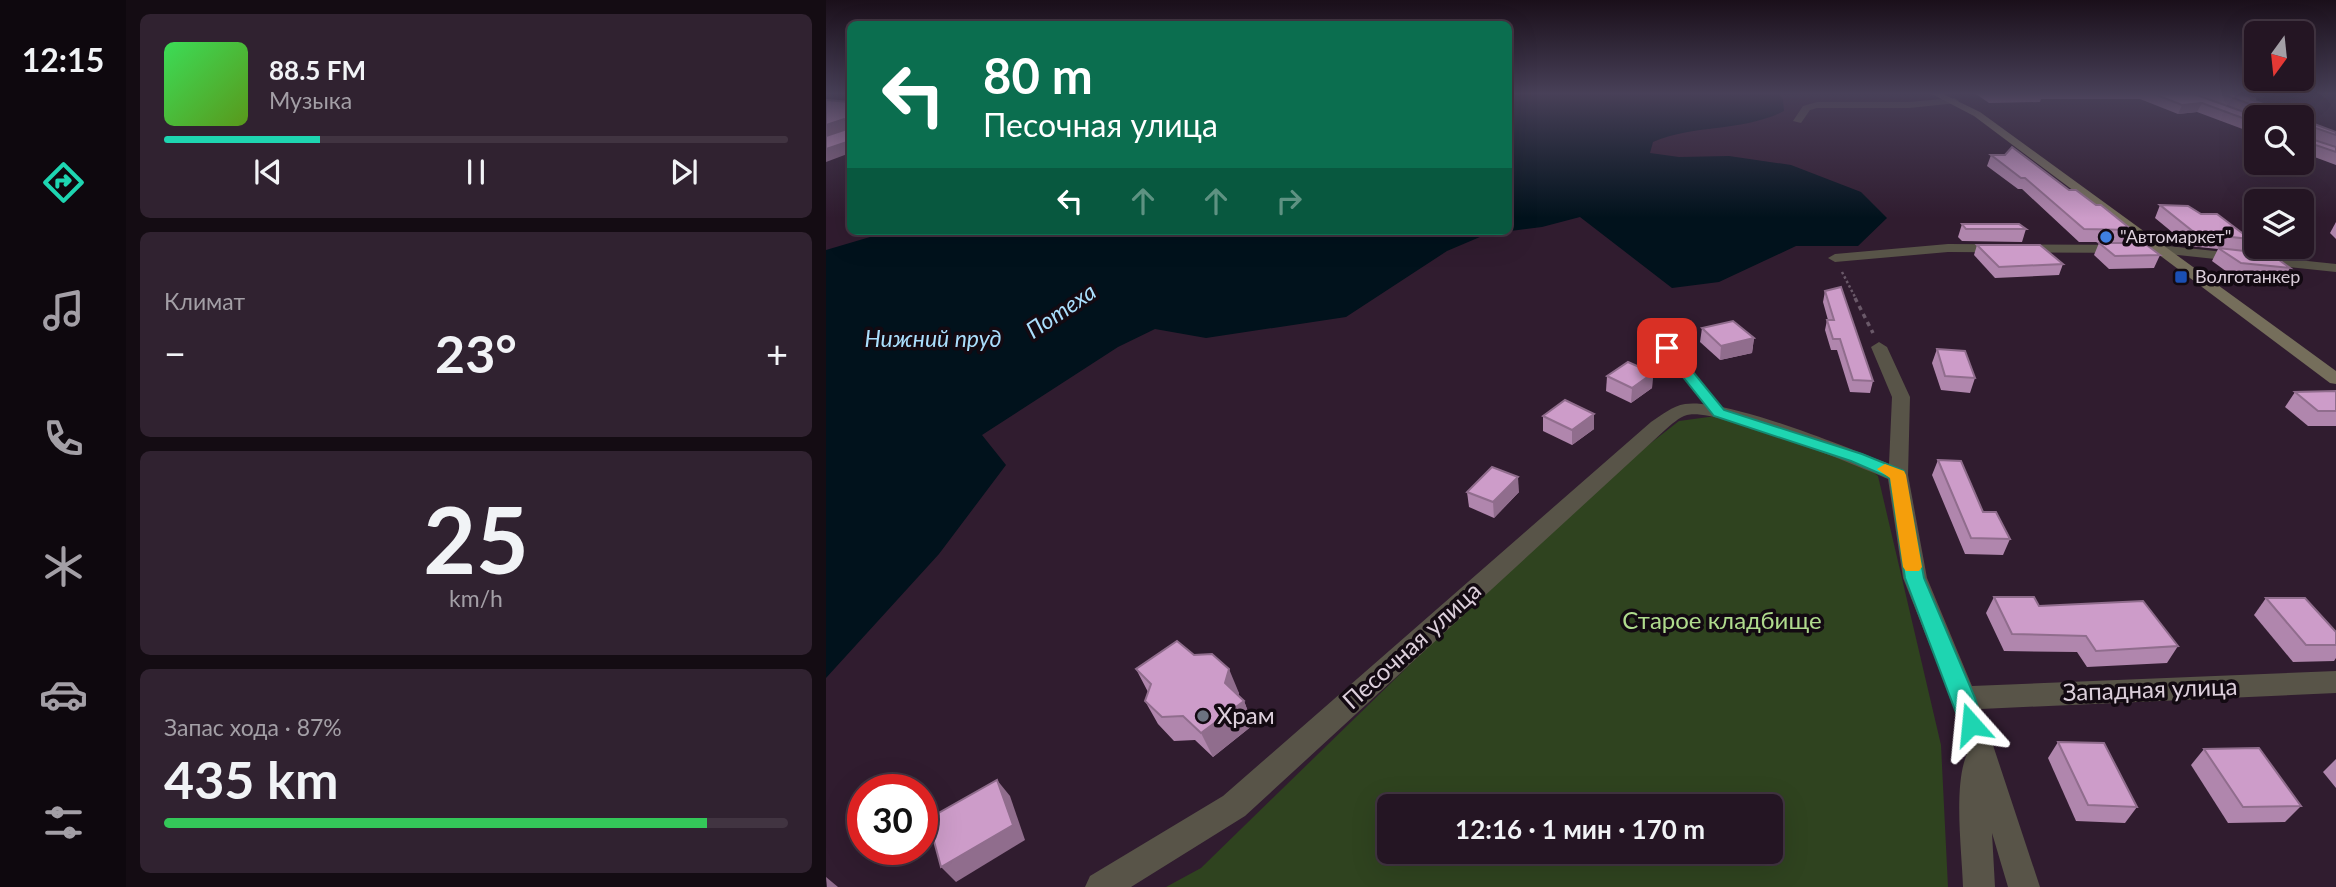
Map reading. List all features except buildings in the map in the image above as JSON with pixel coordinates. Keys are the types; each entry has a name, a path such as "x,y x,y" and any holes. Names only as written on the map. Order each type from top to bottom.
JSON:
{"main road":[{"path":"2006,135 2336,379"}],"street":[{"path":"1835,258 1948,248 2159,249 2336,268"},
{"path":"1879,346 1901,397 1898,475 1915,578 1964,698 2024,887"},
{"name":"Песочная улица","path":"1101,887 1234,806 1658,426 1686,409 1719,413 1856,457 1898,475"},
{"name":"Западная улица","path":"1964,698 2336,682"},
{"path":"1979,751 1975,807 1979,887"}],"lane":[{"path":"1667,348 1719,413"}],"path":[{"path":"1835,258 1879,346"}],"green space":[{"name":"Старое кладбище","path":"1716,416 1866,466 1878,476 1941,745 1948,887 1166,887 1201,868 1584,495 1679,421"}],"water":[{"name":"Нижний пруд","path":"1512,135 1672,135 1653,142 1650,153 1679,157 1729,156 1791,165 1861,192 1887,218 1858,246 1796,246 1719,282 1672,288 1580,217 1542,227 1512,231"},
{"name":"Нижний пруд","path":"1485,235 1447,251 1346,317 1206,338 1155,329 1118,347 982,435 1006,465 939,554 826,678 826,250 870,237"}],"slow traffic":[{"path":"1885,469 1898,475 1913,567"}],"place":[{"name":"\"Автомаркет\"","path":"2106,237"},
{"name":"Волготанкер","path":"2181,277"},
{"name":"Храм","path":"1203,716"}],"route":[{"path":"1667,348 1719,413 1856,457 1898,475 1915,578 1964,698 1971,724"}],"water label":[{"name":"Потеха","path":"1061,311"}]}
